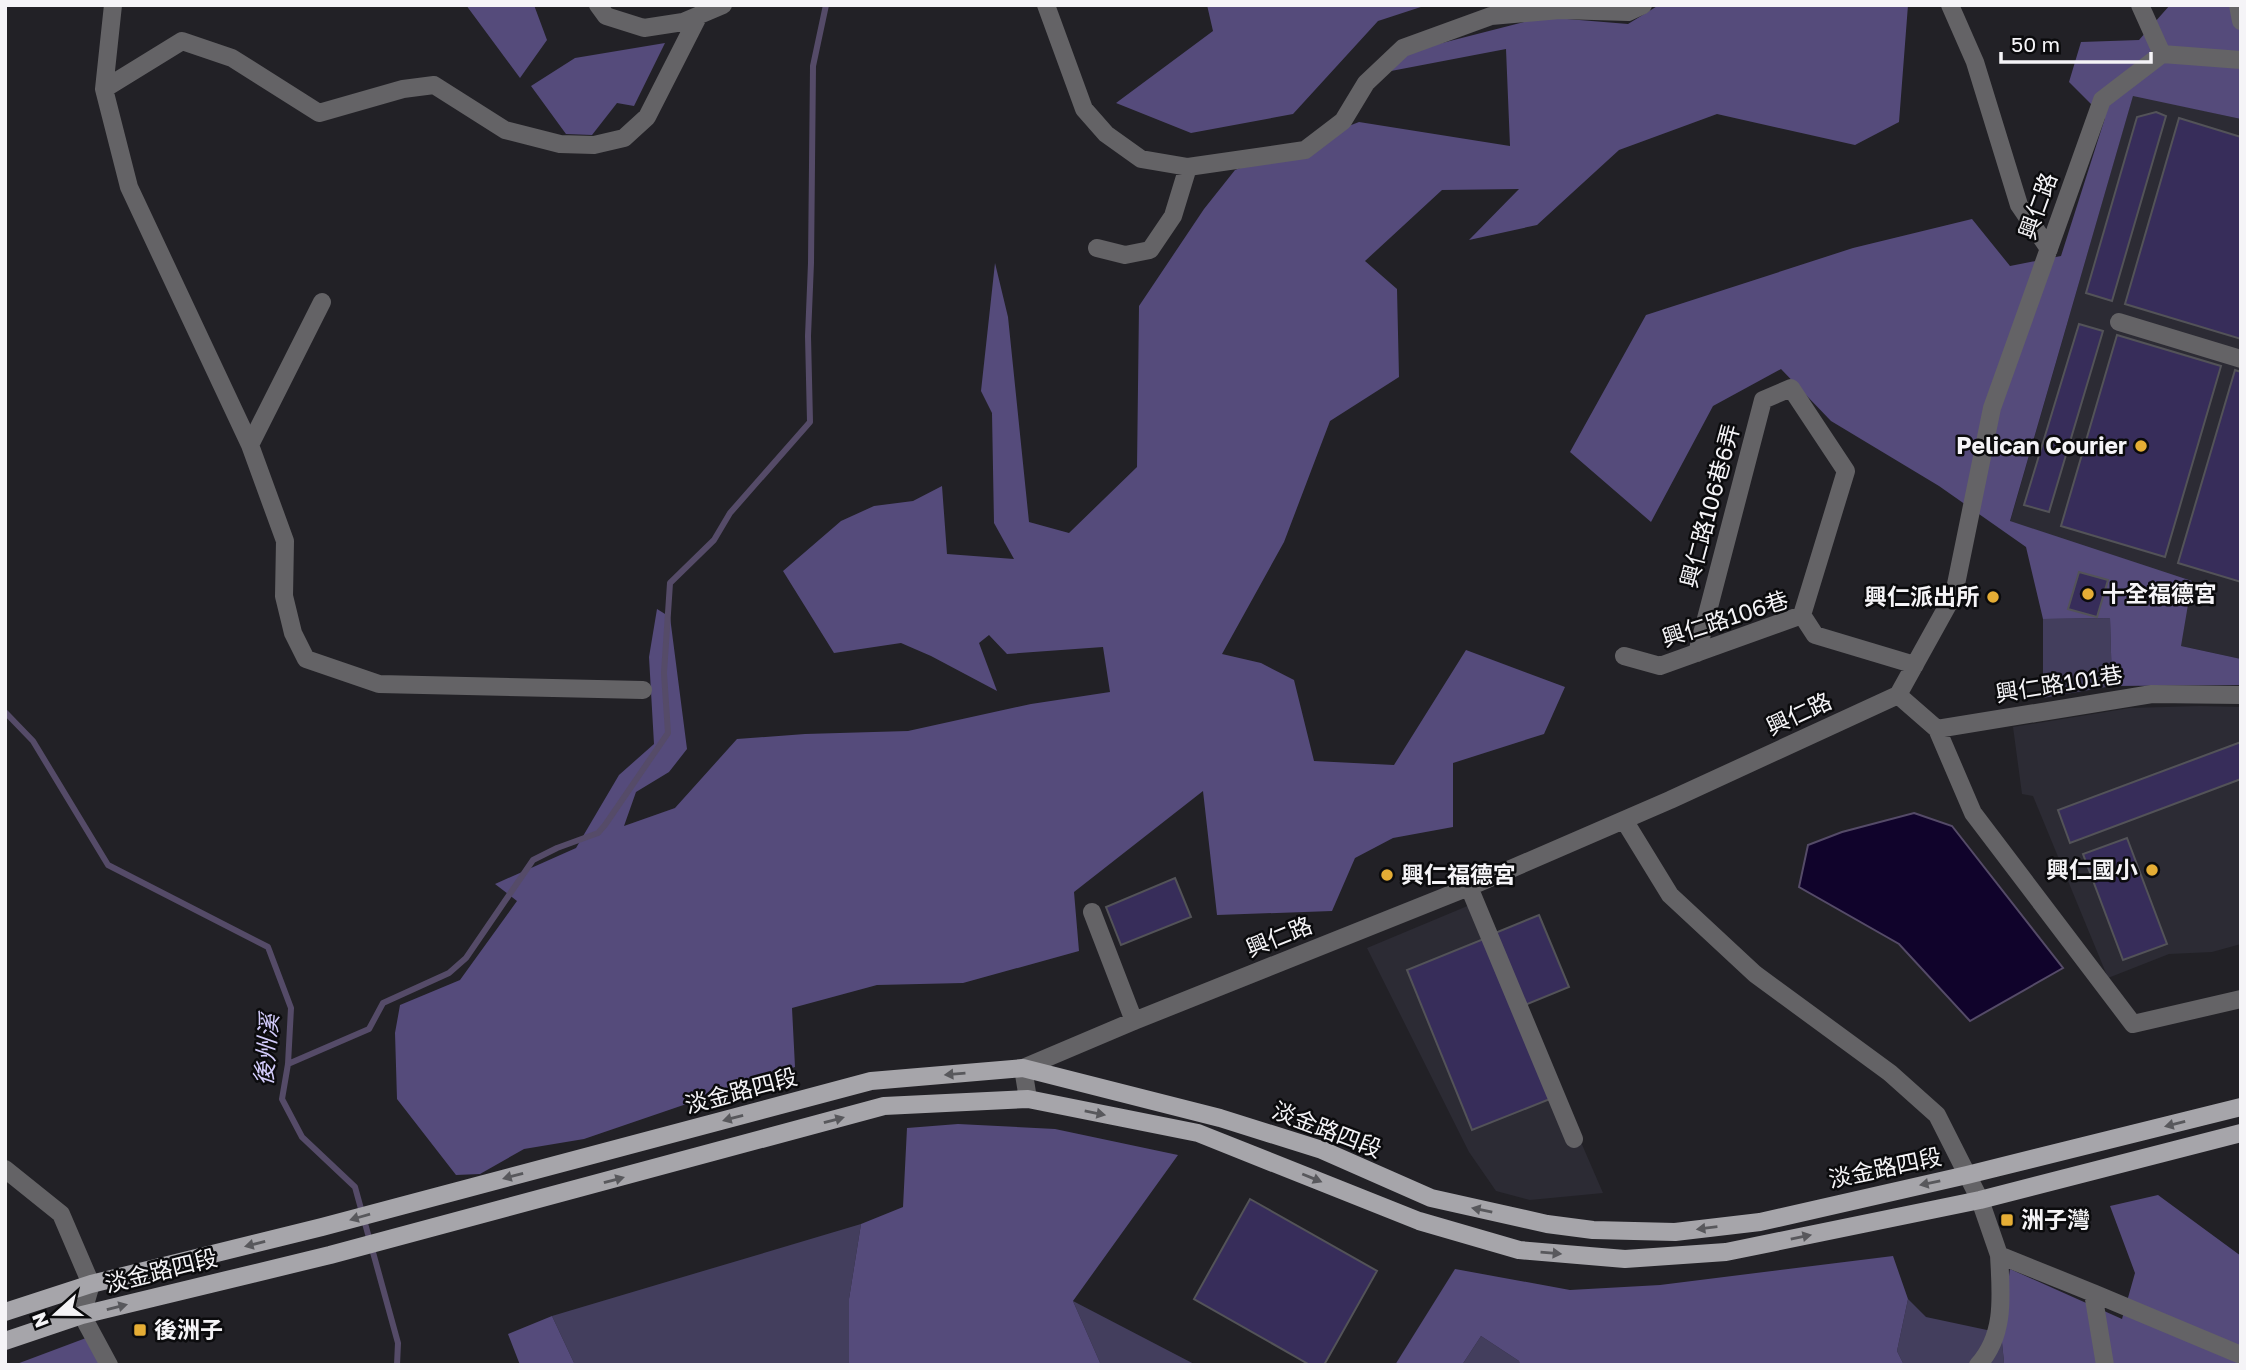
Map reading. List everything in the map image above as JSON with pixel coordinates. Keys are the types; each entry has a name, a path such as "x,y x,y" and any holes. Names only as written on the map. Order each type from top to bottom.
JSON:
{"main road":[{"name":"淡金路四段","path":"5,1312 91,1284 322,1227 871,1081 1023,1068 1220,1118 1322,1150 1431,1198 1547,1224 1592,1230 1675,1232 1760,1222 1967,1175 2241,1107"},
{"name":"淡金路四段","path":"5,1341 82,1315 330,1255 884,1107 1028,1099"},
{"path":"1028,1099 1198,1133 1419,1221 1519,1250 1625,1259 1726,1252 1980,1200 2241,1133"}],"street":[{"path":"113,5 104,89 129,187 250,446 285,541 284,596 293,633 306,659 379,684 643,690"},
{"path":"598,5 606,16 644,28 683,22 723,5"},
{"path":"1046,5 1084,109 1091,118 1106,134 1141,159 1188,167 1306,150 1343,121 1366,83 1403,48 1491,16 1560,10 1628,12 1643,5"},
{"path":"1950,5 1975,62 2020,205 2049,249"},
{"path":"2140,5 2162,54 2241,60"},
{"path":"2238,5 2241,21"},
{"path":"104,89 182,41 232,58 319,113 403,89 434,85 505,130 560,144 594,145 624,138 647,117 699,15"},
{"name":"興仁路","path":"1023,1068 1469,887 1624,820 1898,695 1954,594 1992,408 2102,100 2162,54"},
{"path":"1097,248 1125,255 1150,250 1173,216 1188,167"},
{"path":"250,446 321,302"},
{"path":"2119,322 2241,359"},
{"name":"興仁路106巷6弄","path":"1697,653 1763,400 1791,388 1846,471 1802,615"},
{"name":"興仁路106巷","path":"1624,656 1660,666 1802,615 1815,635 1915,664"},
{"name":"興仁路101巷","path":"1937,729 2152,694 2241,695"},
{"path":"1898,695 1937,729 1973,813 2133,1024 2241,999"},
{"path":"1624,820 1670,895 1755,974 1890,1073 1937,1115 1980,1200 1999,1255 2001,1310 1991,1351 1978,1365"},
{"path":"1469,887 1574,1139"},
{"path":"1092,912 1134,1021"},
{"path":"1023,1068 1028,1099"},
{"path":"5,1169 61,1214 91,1284 82,1315 109,1365"},
{"path":"1999,1255 2241,1355"},
{"path":"2093,1293 2105,1365"}],"shaded area":[{"path":"466,5 534,5 547,40 520,78"},
{"path":"1207,5 1427,5 1378,21 1293,114 1191,133 1116,103 1213,31"},
{"path":"1659,5 1908,5 1899,122 1855,145 1717,114 1619,150 1537,225 1469,240 1519,189 1442,190 1365,261 1397,289 1399,377 1330,421 1284,542 1222,654 1261,663 1294,680 1314,761 1394,765 1466,650 1565,687 1544,734 1453,763 1453,827 1393,838 1355,858 1332,911 1217,915 1203,791 1074,892 1079,951 963,983 877,985 792,1008 795,1067 584,1139 524,1149 480,1174 456,1175 397,1099 395,1033 400,1005 460,980 517,901 495,884 576,848 619,775 654,744 649,657 657,609 670,617 687,749 669,772 636,792 624,826 675,808 737,739 908,731 1031,704 1110,692 1103,647 1007,654 989,635 979,643 997,691 901,643 834,653 783,571 841,521 874,506 913,501 942,486 947,554 1014,559 994,523 992,413 981,391 995,263 1008,317 1029,522 1069,533 1137,467 1139,306 1204,209 1235,170 1359,122 1510,146 1506,49 1391,71 1407,52 1543,17 1628,24"},
{"path":"2170,5 2241,5 2241,119 2133,96 2010,521 2192,581 2181,646 2241,659 2241,685 2112,686 2110,618 2043,619 2026,547 1939,486 1831,421 1781,369 1713,406 1651,522 1570,452 1646,315 1853,248 1972,219 2010,266 2061,256 2105,118 2069,82 2081,42 2139,40"},
{"path":"665,43 634,106 617,103 592,135 566,134 531,86 575,58"},
{"path":"2133,95 2241,119 2241,659 2181,646 2010,522"},
{"path":"2110,618 2112,686 2043,698 2043,619"},
{"name":"興仁國小","path":"2241,707 2241,944 2212,952 2169,954 2108,978 2033,796 2022,794 2013,727 2130,708"},
{"path":"1914,813 1952,826 2063,968 1970,1021 1899,944 1799,887 1808,845 1842,832"},
{"path":"1477,902 1603,1193 1530,1200 1496,1191 1469,1152 1367,948"},
{"path":"958,1124 1055,1129 1178,1155 1073,1301 1101,1365 849,1365 849,1299 861,1224 903,1207 907,1128"},
{"path":"2158,1195 2241,1256 2241,1365 2001,1365 2004,1362 2001,1333 2010,1269 2122,1319 2135,1273 2110,1206"},
{"path":"861,1224 849,1299 849,1365 575,1365 552,1316"},
{"path":"1893,1256 1908,1299 1897,1351 1904,1365 1520,1365 1519,1361 1481,1336 1462,1365 1395,1365 1455,1269 1570,1290 1660,1285"},
{"path":"1908,1299 1926,1317 2001,1333 2004,1362 2001,1365 1904,1365 1897,1351"},
{"path":"1073,1301 1196,1365 1101,1365"},
{"path":"552,1316 575,1365 520,1365 508,1334"},
{"path":"1481,1336 1519,1361 1520,1365 1462,1365"},
{"path":"86,1338 102,1365 14,1365"}],"building":[{"path":"2156,112 2166,116 2112,301 2086,293 2137,117"},
{"path":"2179,118 2241,137 2241,339 2125,304"},
{"path":"2079,324 2103,331 2049,512 2024,505"},
{"name":"Pelican Courier","path":"2117,335 2221,366 2165,557 2061,526"},
{"path":"2235,370 2241,372 2241,582 2178,563"},
{"name":"十全福德宮","path":"2079,572 2108,580 2097,617 2068,609"},
{"path":"2241,742 2241,779 2070,843 2058,810"},
{"path":"2127,838 2167,944 2123,960 2083,854"},
{"path":"1175,878 1191,917 1121,945 1106,907"},
{"path":"1539,915 1569,987 1525,1005 1495,933"},
{"path":"1486,938 1550,1099 1472,1130 1407,970"},
{"path":"1250,1199 1377,1271 1324,1365 1310,1365 1194,1299"}],"waterway":[{"path":"288,1064 369,1029 383,1003 449,973 466,958 533,860 598,833 668,733 664,673 670,583 714,540 730,513 810,422 808,336 813,66 826,5"},
{"name":"後州溪","path":"5,712 33,741 108,865 268,947 291,1008 288,1064 282,1099 302,1137 355,1187 398,1343 397,1365"}],"place":[{"name":"Pelican Courier","path":"2141,446"},
{"name":"十全福德宮","path":"2088,594"},
{"name":"興仁派出所","path":"1993,597"},
{"name":"興仁國小","path":"2152,870"},
{"name":"興仁福德宮","path":"1387,875"},
{"name":"洲子灣","path":"2007,1220"},
{"name":"後洲子","path":"140,1330"}]}
